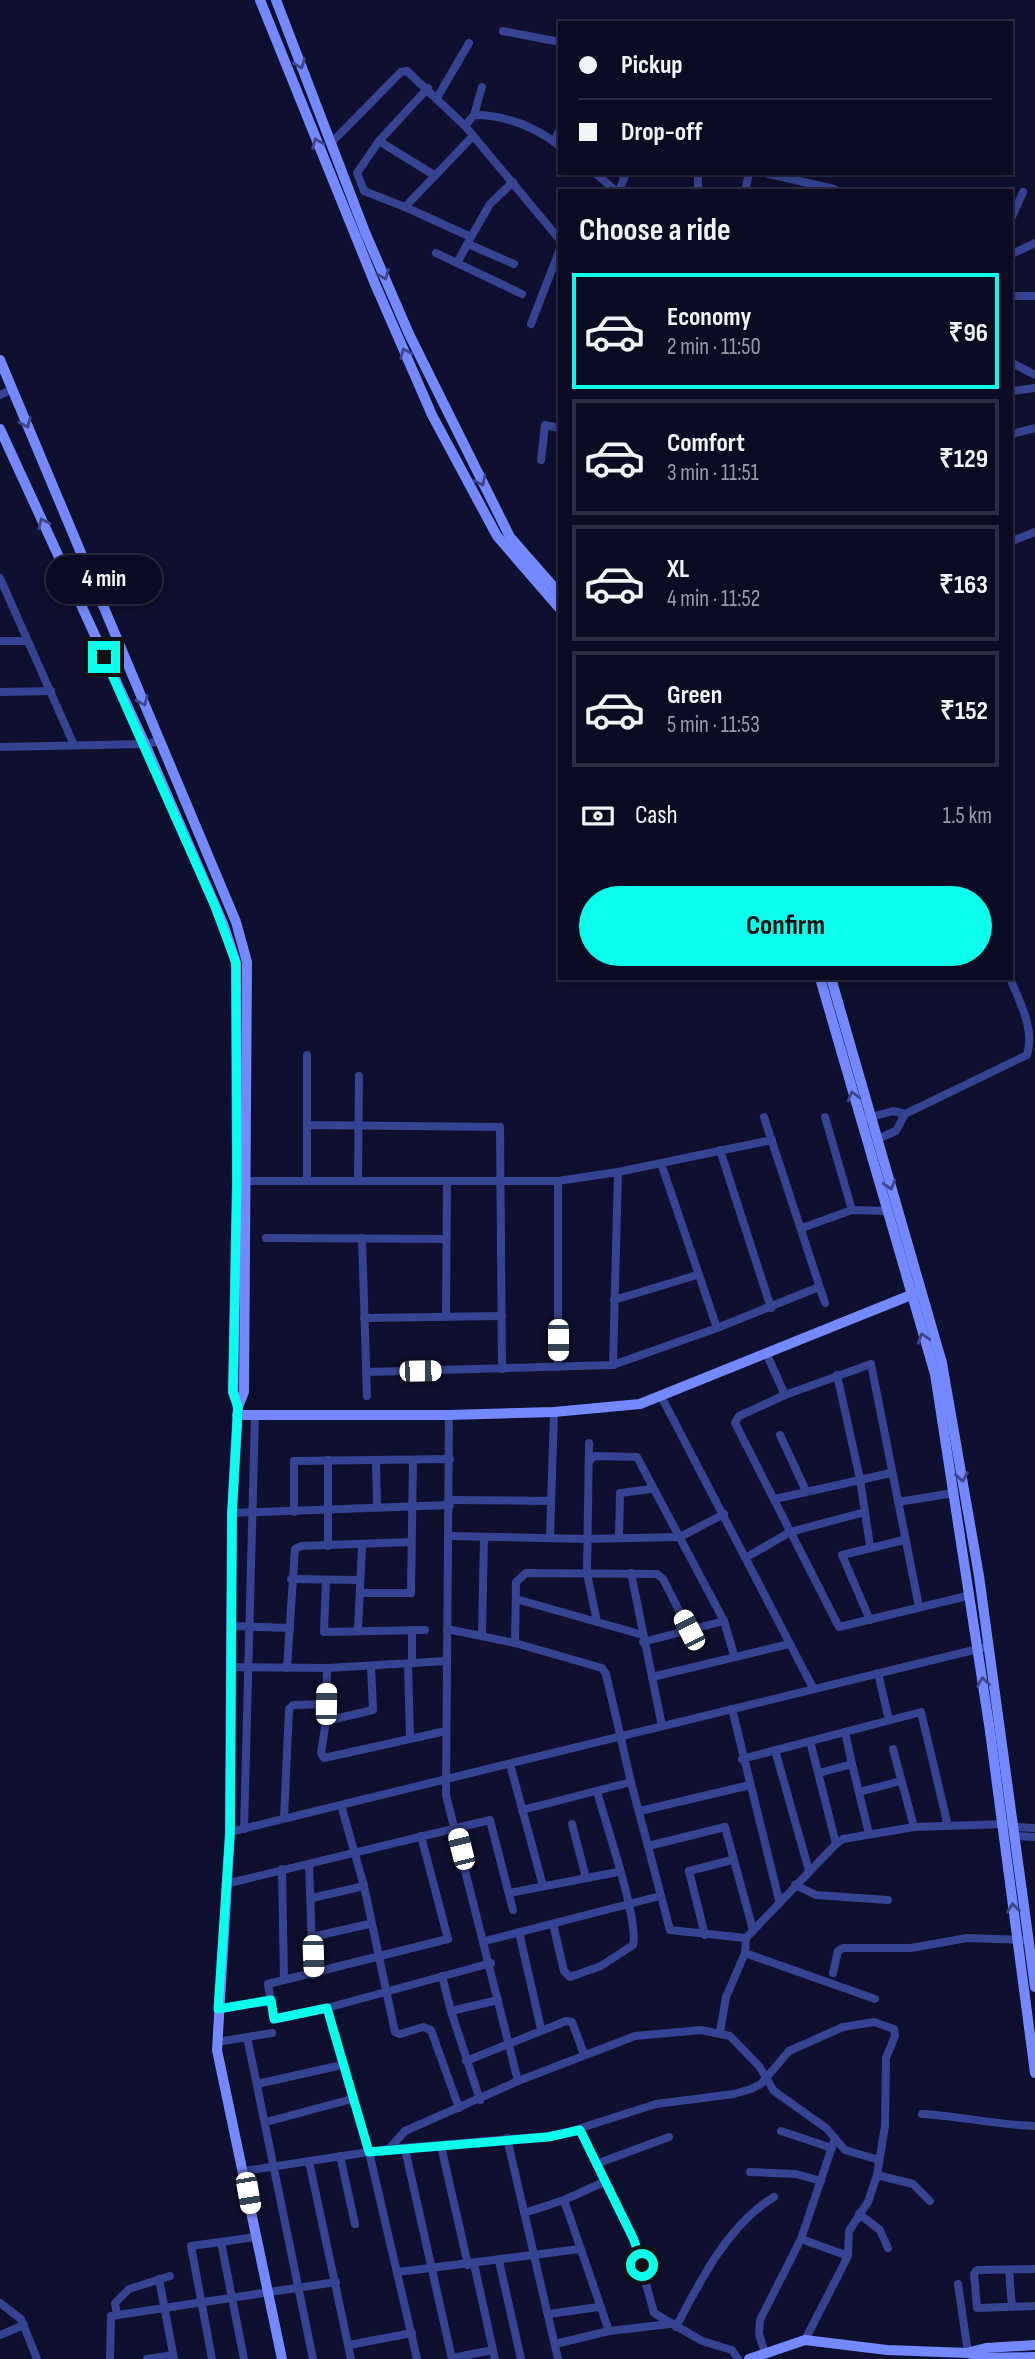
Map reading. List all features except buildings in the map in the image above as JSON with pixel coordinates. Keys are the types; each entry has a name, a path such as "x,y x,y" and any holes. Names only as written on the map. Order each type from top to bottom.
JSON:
{"street":[{"path":"260,0 348,205 432,415 498,536 558,607"},
{"path":"276,0 331,143 348,205 409,334 510,537 558,592"},
{"path":"503,30 558,42"},
{"path":"437,97 469,43"},
{"path":"331,143 401,72 409,72 465,126 558,238"},
{"path":"465,126 474,115 482,87"},
{"path":"428,88 379,141 358,170 362,189 405,207 514,264"},
{"path":"474,115 496,115 541,131 557,144"},
{"path":"405,207 472,137"},
{"path":"379,141 434,175"},
{"path":"598,175 615,189"},
{"path":"772,175 829,189"},
{"path":"788,180 788,189"},
{"path":"457,263 490,204 513,182"},
{"path":"1013,215 1023,192"},
{"path":"1013,254 1035,243"},
{"path":"436,253 522,293"},
{"path":"531,324 558,254"},
{"path":"1013,296 1035,296"},
{"path":"0,360 245,949 248,977 244,1392 237,1411"},
{"path":"1013,364 1035,375"},
{"path":"1013,391 1035,388"},
{"path":"0,395 12,390"},
{"path":"541,460 545,425 558,428"},
{"path":"1013,434 1035,428"},
{"path":"0,429 145,744 224,926 236,963 237,1180 233,1392 237,1411 232,1513 230,1832 217,2042 282,2359"},
{"path":"1013,540 1035,531"},
{"path":"0,578 74,745"},
{"path":"0,641 26,641"},
{"path":"0,692 51,691"},
{"path":"0,747 145,744 160,740"},
{"path":"821,980 865,1119"},
{"path":"831,980 871,1141 942,1363 1011,1827 1023,1940 1020,1971 1033,2043 1035,2073"},
{"path":"871,1141 896,1131 905,1114 1027,1055 1032,1044 1031,1031 1011,980"},
{"path":"307,1055 307,1180"},
{"path":"358,1181 359,1076"},
{"path":"865,1119 893,1111 905,1114"},
{"path":"764,1117 825,1303"},
{"path":"825,1117 852,1210"},
{"path":"307,1125 500,1126 503,1182 502,1369"},
{"path":"247,1181 558,1181 618,1172 772,1140"},
{"path":"871,1141 909,1296 935,1374 967,1596 983,1647"},
{"path":"720,1150 771,1308"},
{"path":"661,1163 717,1328"},
{"path":"613,1365 618,1172"},
{"path":"558,1181 558,1367"},
{"path":"446,1316 447,1182"},
{"path":"802,1228 852,1210 886,1211"},
{"path":"266,1238 446,1239"},
{"path":"362,1238 367,1396"},
{"path":"614,1300 697,1275"},
{"path":"366,1372 613,1365 771,1308 819,1287"},
{"path":"237,1411 255,1415 449,1415 617,1408 662,1398 921,1292"},
{"path":"364,1318 502,1316"},
{"path":"767,1355 785,1395"},
{"path":"919,1607 871,1364 785,1395 739,1416 735,1423 839,1627 967,1596"},
{"path":"837,1375 860,1479 870,1546"},
{"path":"662,1398 813,1688"},
{"path":"550,1538 554,1412"},
{"path":"244,1829 255,1415"},
{"path":"449,1415 450,1536 445,1779 491,1963 507,2043 519,2081"},
{"path":"780,1435 806,1491"},
{"path":"589,1443 587,1573 597,1622"},
{"path":"589,1461 595,1456 637,1457 724,1621 734,1655"},
{"path":"294,1512 293,1461 450,1459"},
{"path":"328,1460 328,1546"},
{"path":"376,1460 377,1507"},
{"path":"360,1593 411,1593 413,1460"},
{"path":"775,1499 891,1473"},
{"path":"619,1538 620,1493 652,1489"},
{"path":"898,1503 954,1493"},
{"path":"232,1513 294,1512 450,1502 551,1501"},
{"path":"747,1557 790,1532 865,1512"},
{"path":"450,1536 586,1539 680,1537 724,1514"},
{"path":"482,1636 484,1536"},
{"path":"870,1620 842,1555 870,1546 905,1540"},
{"path":"287,1668 295,1549 411,1542"},
{"path":"358,1631 362,1545"},
{"path":"515,1643 516,1582 526,1573 652,1573 660,1576 689,1630"},
{"path":"631,1573 662,1726"},
{"path":"291,1579 360,1580"},
{"path":"326,1580 324,1632 425,1630"},
{"path":"516,1599 643,1638 724,1621"},
{"path":"232,1626 290,1628"},
{"path":"447,1629 515,1643 602,1668 606,1674 670,1930 746,1938"},
{"path":"410,1737 412,1630"},
{"path":"652,1677 734,1655 789,1644"},
{"path":"230,1832 983,1647"},
{"path":"231,1668 327,1668 447,1661"},
{"path":"326,1721 373,1710 371,1666"},
{"path":"327,1668 326,1721 321,1753 324,1758 446,1731"},
{"path":"878,1673 889,1720"},
{"path":"284,1818 289,1709 293,1705 326,1704"},
{"path":"732,1709 742,1759 779,1900"},
{"path":"742,1759 921,1712 948,1826"},
{"path":"845,1732 869,1834"},
{"path":"810,1741 836,1844"},
{"path":"893,1749 914,1827"},
{"path":"775,1750 809,1871"},
{"path":"510,1764 543,1886"},
{"path":"818,1773 852,1764"},
{"path":"859,1792 901,1781"},
{"path":"522,1810 631,1782"},
{"path":"640,1811 750,1784"},
{"path":"553,1924 564,1971 570,1977 601,1966 633,1945 635,1936 630,1906 618,1872 597,1791"},
{"path":"341,1805 364,1886 369,1924 388,1990 397,2034 423,2027 431,2030 459,2108"},
{"path":"225,1884 455,1826 490,1820 513,1910"},
{"path":"572,1824 586,1878"},
{"path":"648,1846 725,1827 753,1930"},
{"path":"720,2032 726,1997 745,1953 746,1938 779,1900 843,1839 914,1827 1035,1828"},
{"path":"1011,1827 1035,1837"},
{"path":"1011,1827 1023,1940 1034,1970 1035,1987"},
{"path":"421,1836 448,1939 313,1975 268,1984 274,2019 327,2008 491,1963"},
{"path":"705,1935 689,1871 732,1860"},
{"path":"309,1864 313,1975"},
{"path":"282,1869 284,1980"},
{"path":"509,1893 618,1872"},
{"path":"794,1885 816,1895 888,1900"},
{"path":"312,1898 364,1886"},
{"path":"485,1941 630,1906 660,1896"},
{"path":"312,1937 369,1924"},
{"path":"519,1932 541,2029"},
{"path":"833,1973 838,1951 843,1948 911,1948 967,1938 1023,1940"},
{"path":"745,1953 875,1999"},
{"path":"1020,1971 1034,1970"},
{"path":"442,1976 480,2100"},
{"path":"218,2009 271,2000"},
{"path":"451,2011 498,2000"},
{"path":"327,2008 369,2152 417,2359"},
{"path":"466,2061 541,2029 572,2022 584,2054"},
{"path":"244,2171 389,2149 548,2137 580,2130 656,2104 734,2094 761,2084 789,2051 812,2038 864,2022 891,2027 895,2036 886,2058 885,2126 877,2175 868,2202 849,2231 848,2256 805,2340"},
{"path":"389,2149 405,2131 584,2054 635,2036 664,2032 720,2032 738,2043 774,2091 835,2138 845,2150 879,2160"},
{"path":"217,2042 272,2033"},
{"path":"247,2037 313,2359"},
{"path":"257,2084 342,2066"},
{"path":"265,2122 352,2099"},
{"path":"922,2114 963,2117 992,2124 1035,2126"},
{"path":"580,2130 634,2240 654,2313 702,2341 732,2350 738,2359"},
{"path":"781,2131 832,2148"},
{"path":"596,2164 669,2137"},
{"path":"507,2138 558,2359"},
{"path":"765,2353 759,2334 760,2320 801,2239 835,2138"},
{"path":"405,2149 452,2359 494,2355 441,2146"},
{"path":"340,2156 355,2224"},
{"path":"309,2161 351,2359"},
{"path":"750,2172 796,2174 821,2182"},
{"path":"877,2175 913,2183 930,2201"},
{"path":"524,2213 565,2200 604,2182"},
{"path":"673,2326 703,2276 754,2210 774,2197"},
{"path":"565,2200 609,2331"},
{"path":"859,2214 880,2230 888,2248"},
{"path":"212,2359 191,2246 256,2236"},
{"path":"801,2239 848,2256"},
{"path":"221,2242 244,2359"},
{"path":"398,2272 580,2249"},
{"path":"499,2261 521,2359"},
{"path":"1035,2269 974,2272 975,2305 979,2309 1035,2306"},
{"path":"1009,2270 1012,2307"},
{"path":"117,2315 116,2303 120,2295 170,2276"},
{"path":"147,2359 174,2357 159,2279"},
{"path":"110,2359 111,2315 164,2310 336,2281"},
{"path":"958,2284 968,2353"},
{"path":"0,2303 19,2315 37,2359"},
{"path":"548,2314 599,2307"},
{"path":"0,2335 24,2325"},
{"path":"555,2344 609,2331 673,2326"},
{"path":"349,2346 412,2333"},
{"path":"750,2359 805,2340 887,2350 968,2353 1035,2344"},
{"path":"1012,2346 1012,2359"},
{"path":"968,2353 986,2358 1035,2357"}],"route":[{"path":"104,657 224,926 236,963 237,1180 233,1396 238,1407 232,1513 230,1832 218,2009 271,2000 274,2019 327,2008 369,2152 507,2138 548,2137 580,2130 634,2240 642,2265"}]}
